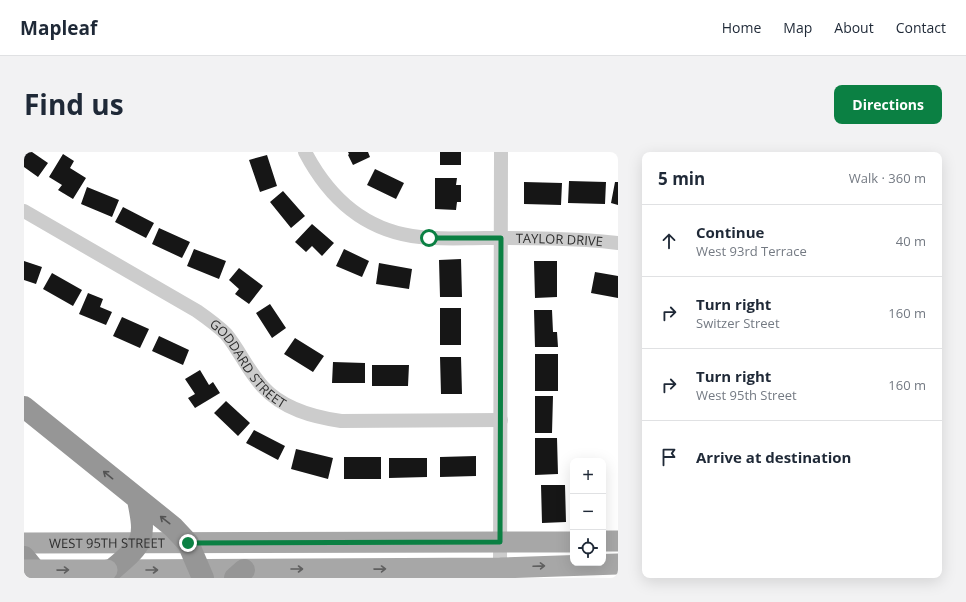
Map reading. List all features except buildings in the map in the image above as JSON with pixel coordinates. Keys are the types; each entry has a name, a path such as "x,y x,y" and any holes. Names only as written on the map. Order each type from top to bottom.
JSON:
{"highway":[{"path":"24,407 173,527 188,543 202,574"},
{"path":"110,570 129,556 140,542 143,527 138,500"},
{"path":"24,557 41,578"}],"main road":[{"path":"606,542 618,541"},
{"name":"WEST 95TH STREET","path":"24,543 570,542"},
{"name":"WEST 95TH STREET","path":"24,570 110,570 202,574 500,573 618,564"}],"street":[{"name":"TAYLOR DRIVE","path":"305,152 315,172 327,189 343,204 364,219 387,230 411,236 429,238 501,238 618,242"},
{"path":"500,573 501,152"},
{"name":"GODDARD STREET","path":"24,211 207,319 226,335 264,388 280,401 300,412 321,418 341,421 501,420"}],"route":[{"path":"188,543 406,541 500,542 501,238 429,238"}]}
